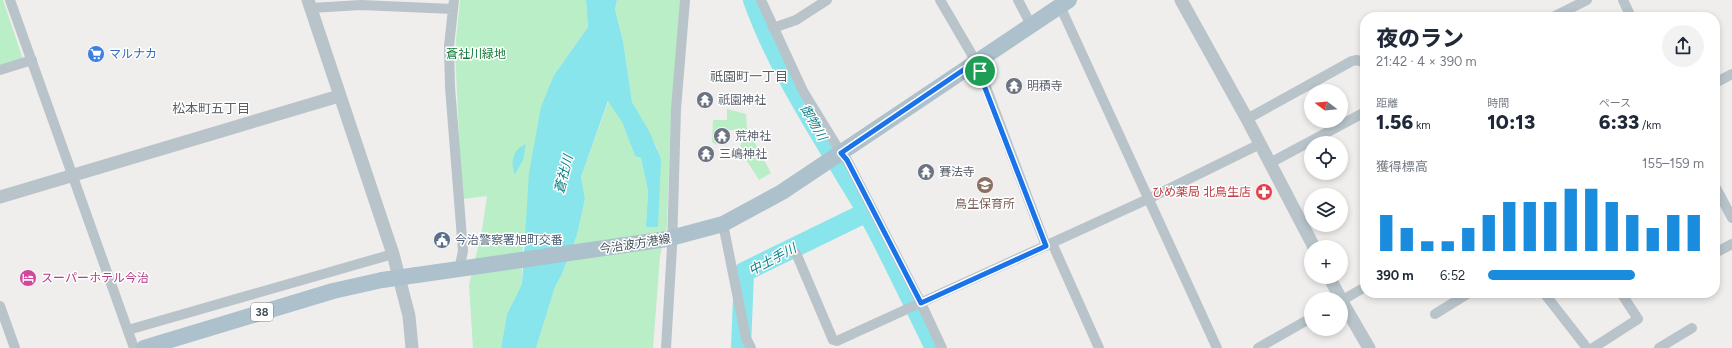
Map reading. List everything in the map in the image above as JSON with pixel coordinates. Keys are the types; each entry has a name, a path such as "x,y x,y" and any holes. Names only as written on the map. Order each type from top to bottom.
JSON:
{"main road":[{"name":"今治波方港線","path":"144,348 333,291 382,280 669,239 723,224 782,192 1065,3"}],"street":[{"path":"10,0 134,348"},
{"path":"666,348 669,239 676,109 685,0"},
{"path":"761,0 803,91 841,153 847,160 921,303 942,348"},
{"path":"773,28 796,20 827,0"},
{"path":"940,0 975,62 1049,244 1099,348"},
{"path":"1018,0 1031,26"},
{"path":"1180,0 1247,119 1310,240"},
{"path":"1563,12 1587,0"},
{"path":"1626,1 1629,12"},
{"path":"1065,3 1148,199 1217,348"},
{"path":"412,348 409,316 393,254 310,4 454,5 449,46 450,87 463,251 466,269"},
{"path":"0,70 32,60"},
{"path":"1247,119 1352,61 1360,61"},
{"path":"1720,80 1732,74"},
{"path":"0,197 340,96"},
{"path":"1270,163 1360,115"},
{"path":"796,253 833,340 837,341 1148,199 1260,144"},
{"path":"1720,195 1732,218"},
{"path":"723,224 746,338 751,348"},
{"path":"1720,250 1732,244"},
{"path":"128,330 393,254"},
{"path":"1348,296 1360,290"},
{"path":"1435,314 1461,298"},
{"path":"1548,298 1587,348"},
{"path":"1593,348 1638,320 1624,298"},
{"path":"0,306 15,348"},
{"path":"1348,312 1369,348"},
{"path":"1258,348 1304,322"},
{"path":"1659,348 1692,328"}],"green space":[{"path":"0,0 3,0 23,59 0,66"},
{"name":"蒼社川緑地","path":"460,0 586,0 588,27 554,75 522,255 522,284 507,314 501,348 473,348 469,285 482,230 487,196 462,199 455,50"},
{"path":"617,0 681,0 671,117 667,226 660,256 653,348 536,348 555,287 562,274 577,235 585,199 581,177 609,100 622,122 635,156 641,158 648,191 646,227 657,148 632,102 623,41 615,9"},
{"path":"727,109 746,114 747,128 771,173 759,180 740,150 743,131 718,129 716,145 712,142 713,120 727,120"}],"water":[{"name":"蒼社川","path":"586,0 617,0 615,9 623,41 632,102 650,133 661,159 658,227 646,227 648,191 641,158 635,156 622,122 608,101 581,177 585,199 577,235 562,274 555,287 536,348 501,348 507,314 522,284 529,173 541,107 554,75 588,27"},
{"path":"526,144 523,160 515,174 513,161 515,153"}],"waterway":[{"name":"御物川","path":"753,0 776,55 805,108 866,210 893,261 935,348"},
{"name":"中土手川","path":"741,348 744,272 867,212"}],"place":[{"name":"マルナカ","path":"96,54"},
{"name":"明積寺","path":"1014,86"},
{"name":"祇園神社","path":"705,100"},
{"name":"荒神社","path":"722,136"},
{"name":"三嶋神社","path":"706,154"},
{"name":"賽法寺","path":"926,172"},
{"name":"鳥生保育所","path":"985,185"},
{"name":"ひめ薬局 北鳥生店","path":"1264,192"},
{"name":"今治警察署旭町交番","path":"442,240"},
{"name":"スーパーホテル今治","path":"28,278"}],"district":[{"name":"祇園町一丁目","path":"749,76"},
{"name":"松本町五丁目","path":"211,108"}],"route":[{"path":"975,62 980,71 1046,246 921,303 847,160 841,153 975,62"}]}
